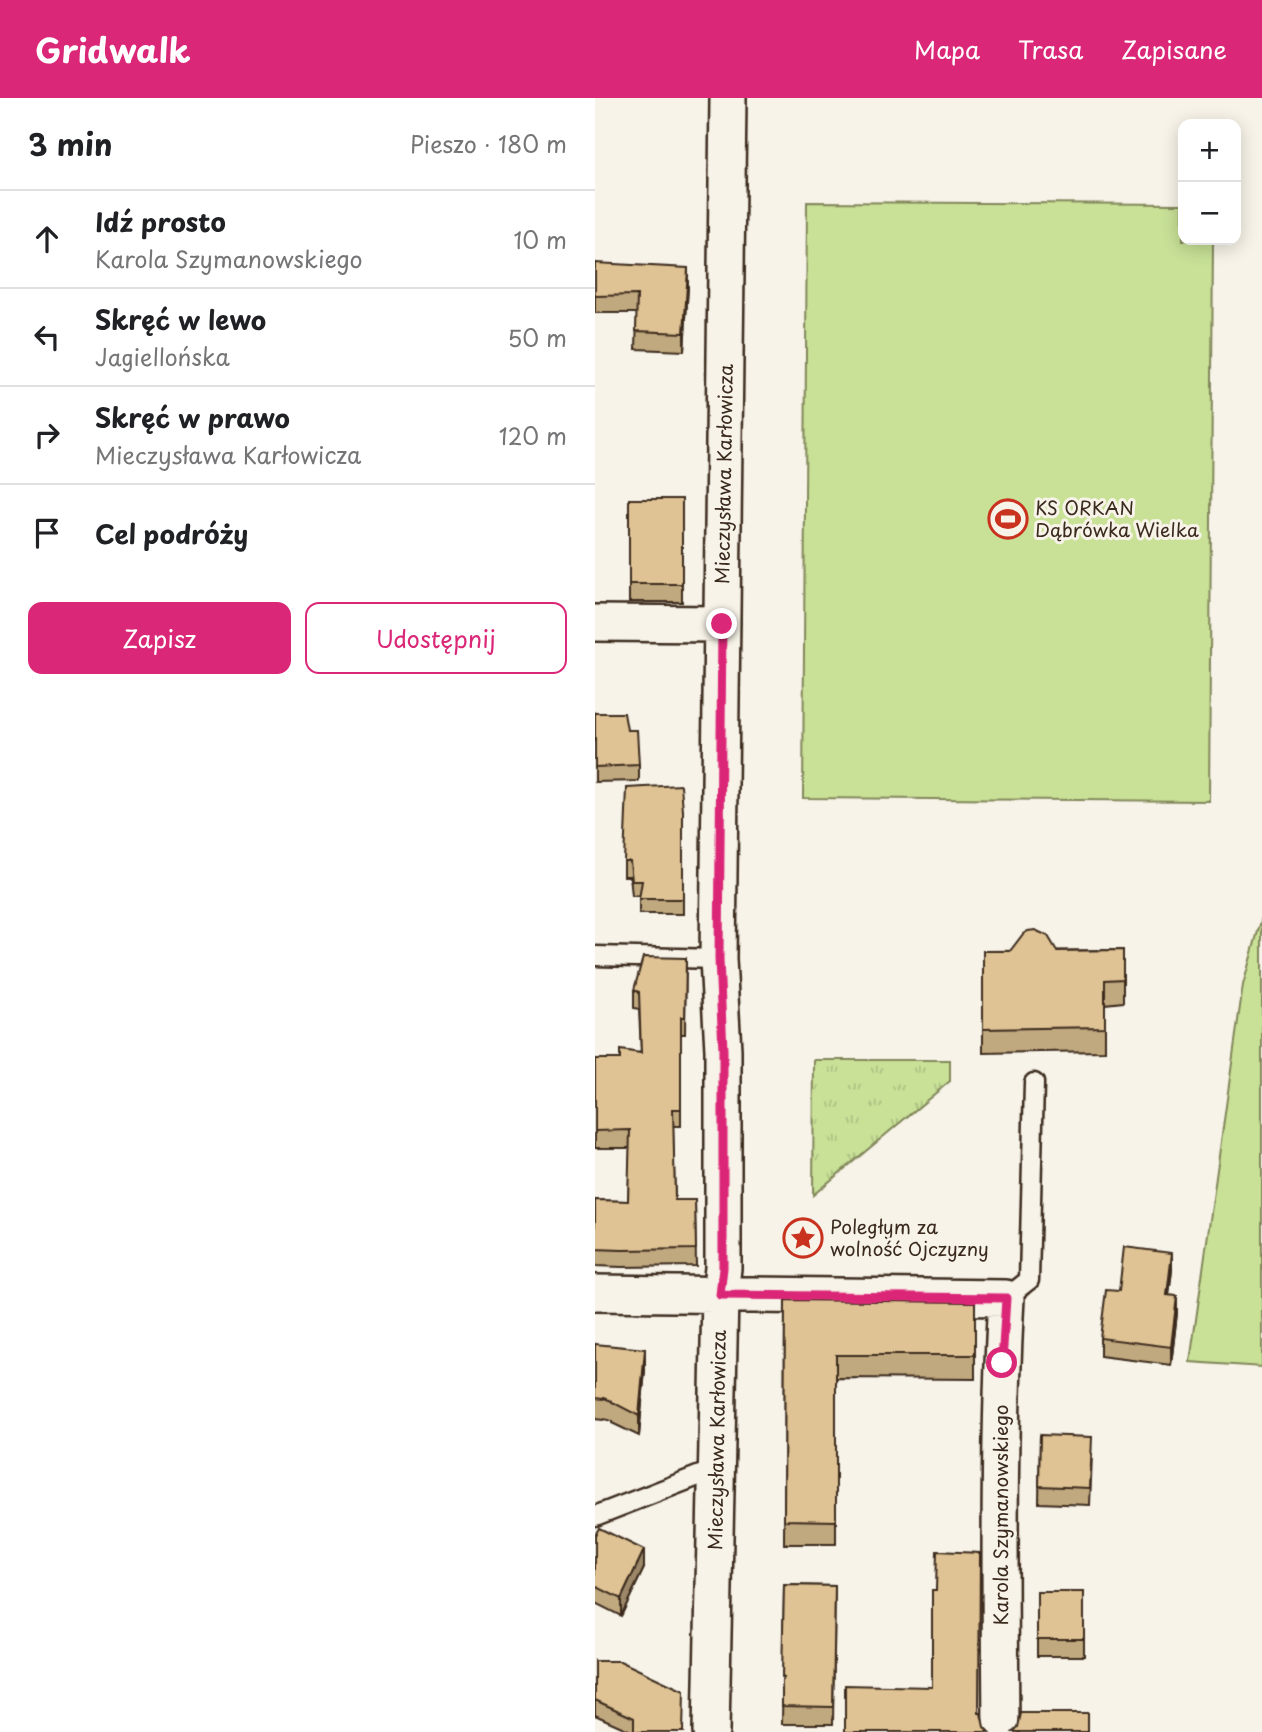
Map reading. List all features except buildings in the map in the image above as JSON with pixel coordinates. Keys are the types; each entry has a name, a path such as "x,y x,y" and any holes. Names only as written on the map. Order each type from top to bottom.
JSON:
{"street":[{"name":"Mieczysława Karłowicza","path":"711,1732 720,1295 723,1268 723,1050 719,959 728,98"},
{"path":"595,623 722,624"},
{"path":"595,1293 1006,1298"},
{"name":"Karola Szymanowskiego","path":"1001,1732 999,1552 1002,1363 1006,1298"}],"lane":[{"path":"595,956 719,959"},
{"path":"1006,1298 1029,1280 1034,1083"},
{"path":"595,1516 716,1469"}],"green space":[{"name":"KS ORKAN Dąbrówka Wielka","path":"807,202 1178,204 1178,245 1213,245 1209,801 803,798"},
{"path":"1262,917 1262,1367 1190,1362 1243,985"},
{"path":"814,1060 950,1060 950,1081 813,1195"}],"place":[{"name":"KS ORKAN Dąbrówka Wielka","path":"1008,519"},
{"name":"Poległym za wolność Ojczyzny","path":"803,1238"}],"route":[{"path":"722,624 719,959 723,1050 723,1268 720,1295 1006,1298 1002,1363"}]}
